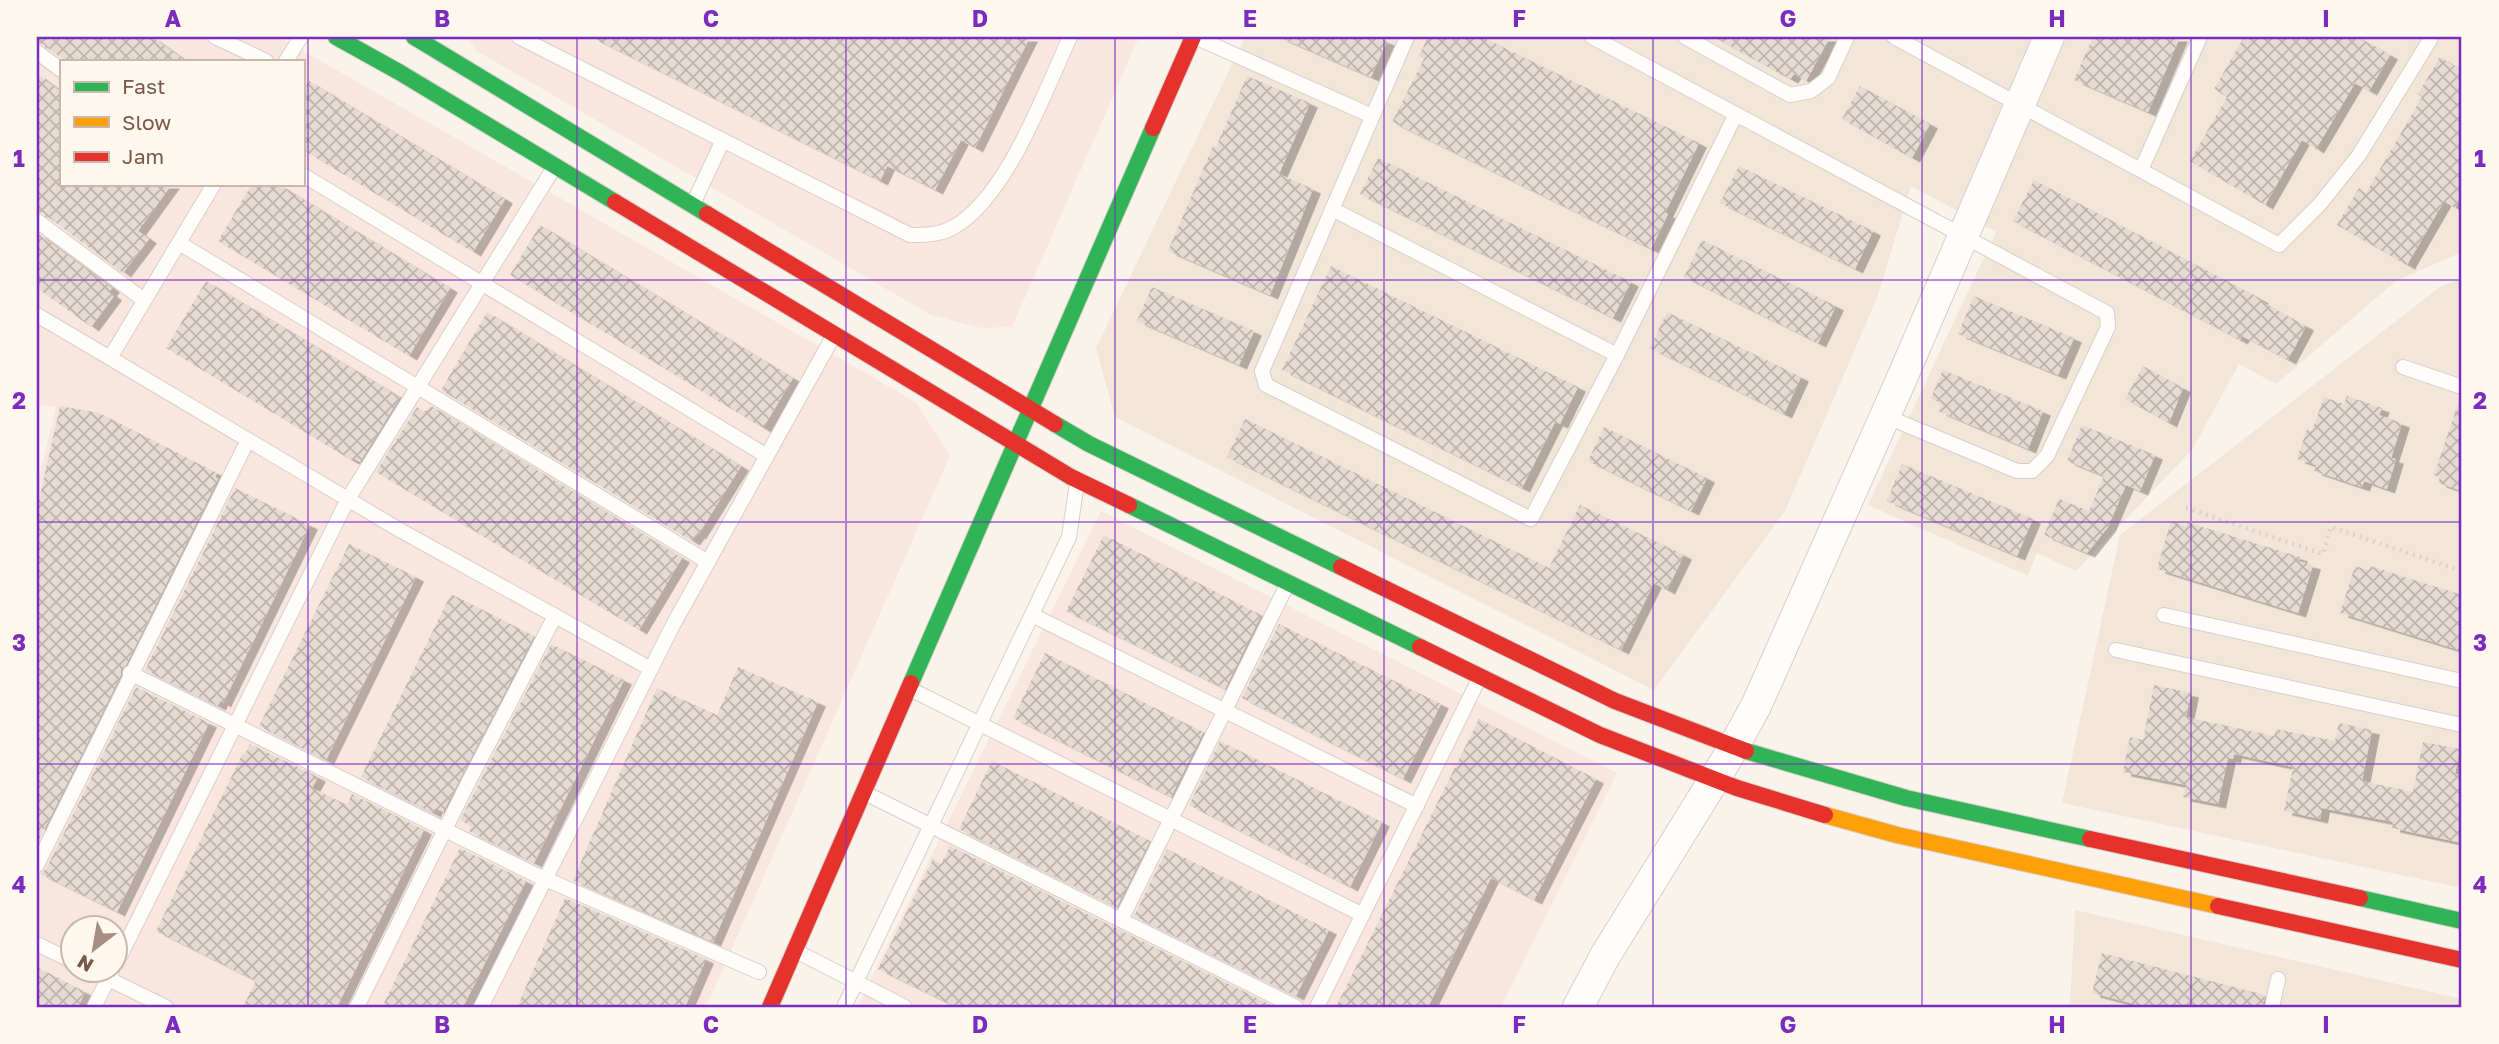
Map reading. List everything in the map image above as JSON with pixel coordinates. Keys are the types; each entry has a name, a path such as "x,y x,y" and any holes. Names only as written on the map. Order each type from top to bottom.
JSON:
{"street":[{"path":"336,37 399,72 834,334 1002,413 1031,408 1089,443 1615,701 1733,746 1827,777 1906,798 2462,921"},
{"path":"414,37 693,205 1002,413 1015,443 1078,480 1600,735 1713,780 1897,835 2462,960"},
{"path":"770,1007 1194,37"},
{"path":"1578,1007 1605,956 1756,706 2049,37"}],"lane":[{"path":"215,37 264,60"},
{"path":"287,60 301,37"},
{"path":"519,37 910,235 943,232 963,221 996,187 1012,161 1070,37"},
{"path":"1194,37 1372,116"},
{"path":"1407,37 1262,371 1266,385 1531,519 1736,114"},
{"path":"1592,37 2107,313 2108,327 2047,456 2032,471 2017,471 1885,416"},
{"path":"1685,37 1790,95 1811,91 1828,78 1847,37"},
{"path":"1894,37 2279,245 2319,204 2359,155 2430,40 2428,37"},
{"path":"2141,170 2200,37"},
{"path":"37,52 60,69"},
{"path":"693,205 723,140"},
{"path":"130,936 348,499 555,166"},
{"path":"304,177 767,456"},
{"path":"110,358 213,186"},
{"path":"1332,209 1616,355"},
{"path":"37,221 144,300"},
{"path":"178,243 708,562"},
{"path":"37,315 348,499 651,669"},
{"path":"481,1007 651,669 834,334"},
{"path":"2403,367 2462,387"},
{"path":"37,865 248,440"},
{"path":"844,1007 1069,537 1078,480"},
{"path":"1121,920 1288,583"},
{"path":"1032,615 1417,806"},
{"path":"2164,615 2462,681"},
{"path":"357,1007 555,616"},
{"path":"2116,650 2462,724"},
{"path":"130,673 546,879 759,971"},
{"path":"1317,1007 1480,677"},
{"path":"909,689 1363,915"},
{"path":"864,792 1296,1007"},
{"path":"37,944 60,955"},
{"path":"795,950 905,1007"},
{"path":"2272,1007 2278,979"},
{"path":"94,1007 106,984"},
{"path":"126,984 166,1007"}],"path":[{"path":"2186,508 2323,554 2332,527 2462,571"}],"shaded area":[{"path":"37,37 279,37 916,402 950,456 706,1007 37,1007 37,486 56,407 37,405"},
{"path":"466,37 1139,37 1012,327 981,328 931,315 477,51"},
{"path":"1245,37 2462,37 2462,252 2396,281 2276,384 2239,364 2192,450 2076,571 2037,553 2028,576 1868,505 1996,232 1911,186 1877,298 1785,511 1654,690 1115,417 1096,348"},
{"path":"2462,278 2462,888 2062,803 2120,535 2440,287"},
{"path":"1101,511 1617,773 1501,1007 857,1007"},
{"path":"2075,910 2462,999 2462,1007 2070,1007"}],"building":[{"path":"37,37 152,37 185,60 64,60 43,44 37,43"},
{"path":"591,37 1030,37 975,148 961,140 935,190 887,166 880,181"},
{"path":"1279,37 1376,37 1387,41 1371,77"},
{"path":"1428,37 1482,37 1699,143 1651,249 1392,122 1424,59 1419,56"},
{"path":"1714,37 1830,37 1806,81 1794,74 1790,79"},
{"path":"2093,37 2180,37 2148,112 2074,80"},
{"path":"2244,37 2358,37 2390,55 2369,91 2355,83 2316,149 2302,140 2265,205 2190,161 2227,97 2214,89"},
{"path":"2440,57 2462,71 2462,195 2455,208 2444,201 2407,265 2337,225 2359,188 2366,193 2422,97 2418,94"},
{"path":"37,74 60,91 60,186 171,186 138,231 149,239 123,273 43,213 37,212"},
{"path":"1247,76 1310,103 1279,174 1313,189 1270,295 1168,251 1213,146 1216,147"},
{"path":"309,81 505,199 473,252 304,151 304,89"},
{"path":"1860,86 1930,124 1912,158 1842,119"},
{"path":"1378,158 1631,282 1613,318 1360,194"},
{"path":"1739,166 1873,231 1855,269 1720,203"},
{"path":"2034,180 2261,299 2260,301 2306,326 2288,360 2242,336 2240,340 2013,221"},
{"path":"251,186 281,186 450,288 409,356 218,241"},
{"path":"540,225 793,378 763,428 510,275"},
{"path":"37,233 112,288 109,292 114,296 91,327 37,288"},
{"path":"1702,240 1836,306 1818,343 1684,277"},
{"path":"1331,266 1578,387 1560,424 1555,422 1522,488 1282,370"},
{"path":"206,281 400,397 360,462 353,458 351,460 166,348"},
{"path":"1152,287 1254,331 1239,365 1137,321"},
{"path":"1974,296 2074,338 2058,375 1958,334"},
{"path":"487,312 741,466 692,541 441,390"},
{"path":"1667,312 1801,377 1784,414 1650,348"},
{"path":"2143,366 2183,388 2169,423 2125,399"},
{"path":"1943,370 2043,411 2028,449 1938,411 1942,404 1931,398"},
{"path":"2347,396 2382,408 2379,415 2402,423 2391,458 2396,459 2387,489 2364,481 2362,487 2314,471 2316,465 2297,459 2307,429 2312,431 2324,397 2344,404"},
{"path":"2459,401 2462,401 2462,491 2438,483 2440,477 2434,475"},
{"path":"60,406 99,413 217,473 215,477 218,479 126,665 121,669 121,675 37,844 37,509"},
{"path":"431,406 682,558 639,630 376,472 417,407 424,412"},
{"path":"1245,419 1549,568 1580,505 1684,555 1667,590 1654,583 1621,650 1227,457"},
{"path":"2082,425 2155,455 2140,491 2126,485 2108,527 2087,553 2044,535 2059,499 2089,511 2104,476 2067,461"},
{"path":"1604,427 1707,478 1691,511 1588,461"},
{"path":"1902,464 2033,519 2017,556 1887,501"},
{"path":"235,488 310,525 223,703 220,701 218,706 145,670"},
{"path":"2171,521 2185,526 2186,522 2300,557 2298,561 2313,565 2298,613 2157,569"},
{"path":"1104,535 1261,615 1225,689 1066,611"},
{"path":"349,544 416,577 326,760 259,726"},
{"path":"2355,566 2369,570 2370,566 2462,595 2462,651 2340,613"},
{"path":"451,594 534,636 443,812 435,808 433,813 361,777"},
{"path":"1279,624 1441,704 1403,779 1242,698"},
{"path":"551,644 624,680 534,863 469,831 471,826 460,820"},
{"path":"1045,653 1203,733 1171,797 1013,718"},
{"path":"738,667 818,702 713,942 573,880 657,688 717,715"},
{"path":"2154,685 2191,693 2186,717 2274,736 2276,729 2335,741 2339,723 2372,730 2362,781 2413,792 2423,742 2460,749 2455,774 2462,775 2462,843 2392,828 2393,822 2322,808 2320,819 2284,811 2293,767 2234,754 2233,759 2228,758 2218,804 2183,797 2186,785 2123,772 2130,737 2143,740"},
{"path":"136,687 209,723 117,912 40,874 46,869"},
{"path":"1479,719 1596,779 1534,900 1491,878 1428,1007 1336,1007"},
{"path":"1220,741 1382,822 1350,887 1189,805"},
{"path":"250,744 318,777 312,788 347,805 352,794 424,830 337,1007 243,1007 256,981 156,931 243,753 245,754"},
{"path":"992,761 1150,841 1117,907 959,829"},
{"path":"950,846 1275,1007 956,1007 878,969 933,859 941,864"},
{"path":"460,848 526,881 463,1007 382,1007"},
{"path":"1167,849 1329,930 1296,996 1134,916"},
{"path":"565,898 706,959 685,1007 517,1007"},
{"path":"2102,953 2265,995 2263,1007 2145,1007 2092,993"},
{"path":"37,967 60,979 60,984 70,984 85,992 78,1007 37,1007"}],"traffic: fast":[{"path":"336,37 615,202"},
{"path":"414,37 707,214"},
{"path":"911,683 1153,128"},
{"path":"1055,424 1089,444 1341,567"},
{"path":"1129,505 1420,647"},
{"path":"1746,751 1906,798 2090,839"},
{"path":"2360,898 2462,921"}],"traffic: slow":[{"path":"1825,815 1897,835 2218,906"}],"traffic: jam":[{"path":"1153,128 1193,37"},
{"path":"615,202 1071,477 1129,505"},
{"path":"707,214 1055,424"},
{"path":"1341,567 1615,701 1746,751"},
{"path":"1420,647 1600,735 1737,788 1825,815"},
{"path":"770,1007 911,683"},
{"path":"2090,839 2360,898"},
{"path":"2218,906 2462,960"}]}
